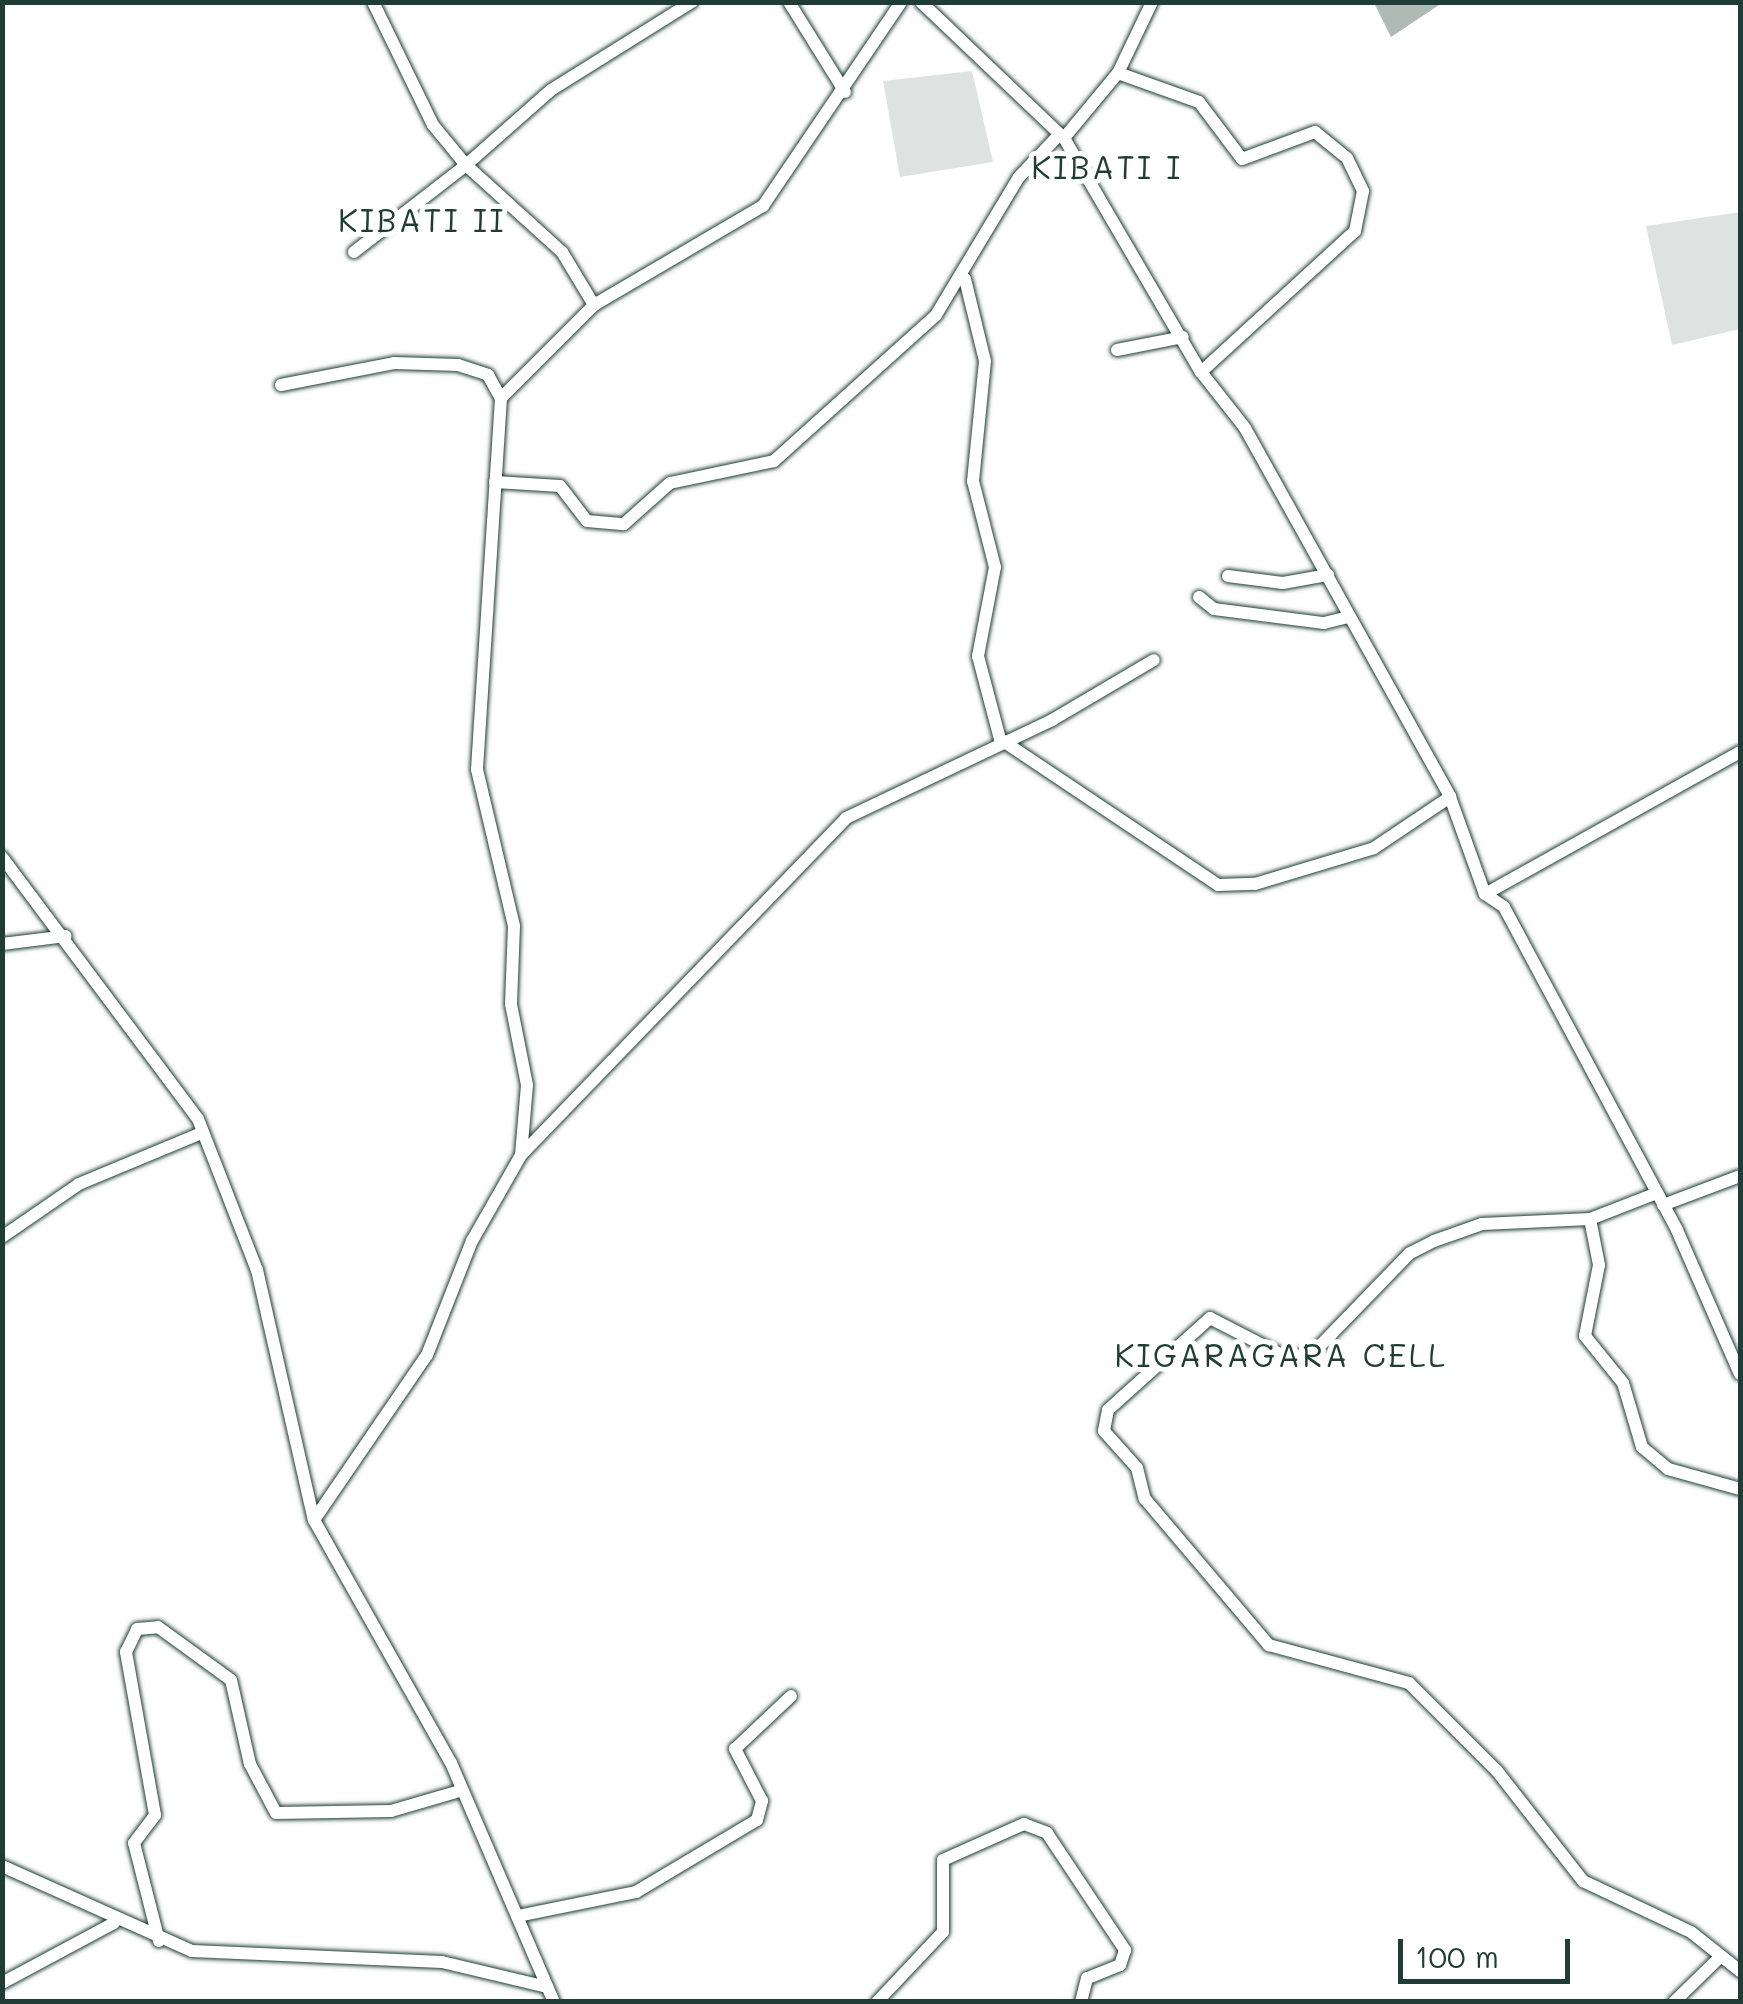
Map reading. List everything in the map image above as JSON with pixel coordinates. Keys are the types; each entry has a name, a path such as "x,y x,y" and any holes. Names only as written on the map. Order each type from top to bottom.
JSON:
{"street":[{"path":"373,2 434,125 466,165 562,252 594,306"},
{"path":"354,252 466,165 551,90 692,2"},
{"path":"789,2 845,92"},
{"path":"501,398 594,306 738,228 845,92 901,2"},
{"path":"921,2 1061,137 1201,372 1245,428 1450,797 1485,894 1504,907 1660,1199 1740,1374"},
{"path":"495,482 560,486 588,521 624,524 670,483 774,461 898,357 964,279 1020,177 1118,73 1152,2"},
{"path":"1118,73 1199,102 1242,159 1316,132 1347,158 1364,191 1355,232 1201,372"},
{"path":"964,279 985,361 973,480 995,567 978,656 1000,739 1218,885 1348,858 1400,836 1450,797"},
{"path":"1117,350 1183,336"},
{"path":"282,385 394,363 458,365 488,375 501,398 477,769 514,926 511,1004 527,1086 522,1155"},
{"path":"1228,576 1299,583 1328,575"},
{"path":"1200,597 1214,609 1324,623 1348,617"},
{"path":"314,1520 427,1355 472,1241 522,1155 810,848 867,802 1000,739 1052,720 1154,660"},
{"path":"1485,894 1740,752"},
{"path":"2,857 66,936 198,1120 198,1134 257,1270 275,1380 314,1520 451,1763 456,1792 523,1915 554,2002"},
{"path":"2,944 66,936"},
{"path":"2,1237 79,1184 198,1134"},
{"path":"1740,1176 1590,1219 1482,1224 1434,1241 1409,1254 1311,1355 1284,1356 1210,1318 1108,1410 1104,1432 1137,1468 1150,1505 1269,1645 1408,1682 1498,1771 1583,1880 1691,1932 1740,1972"},
{"path":"1590,1219 1600,1265 1586,1336 1623,1383 1642,1447 1668,1469 1740,1490"},
{"path":"159,1941 134,1843 155,1815 126,1652 136,1629 158,1627 231,1680 250,1764 276,1812 391,1811 456,1792"},
{"path":"523,1915 636,1892 757,1820 764,1808 735,1749 791,1696"},
{"path":"877,2002 942,1932 943,1860 1024,1824 1047,1833 1125,1950 1120,1965 1087,1978 1081,2002"},
{"path":"2,1866 114,1923 159,1941 254,1959 442,1962 547,1987"},
{"path":"2,1984 114,1923"},
{"path":"1674,2002 1719,1958"}],"shaded area":[{"path":"1374,3 1442,3 1391,37"},
{"path":"972,71 993,162 900,177 883,81"},
{"path":"1740,212 1740,329 1672,345 1646,226"}],"district":[{"name":"KIBATI I","path":"1107,166"},
{"name":"KIBATI II","path":"422,219"},
{"name":"KIGARAGARA CELL","path":"1281,1354"}]}
